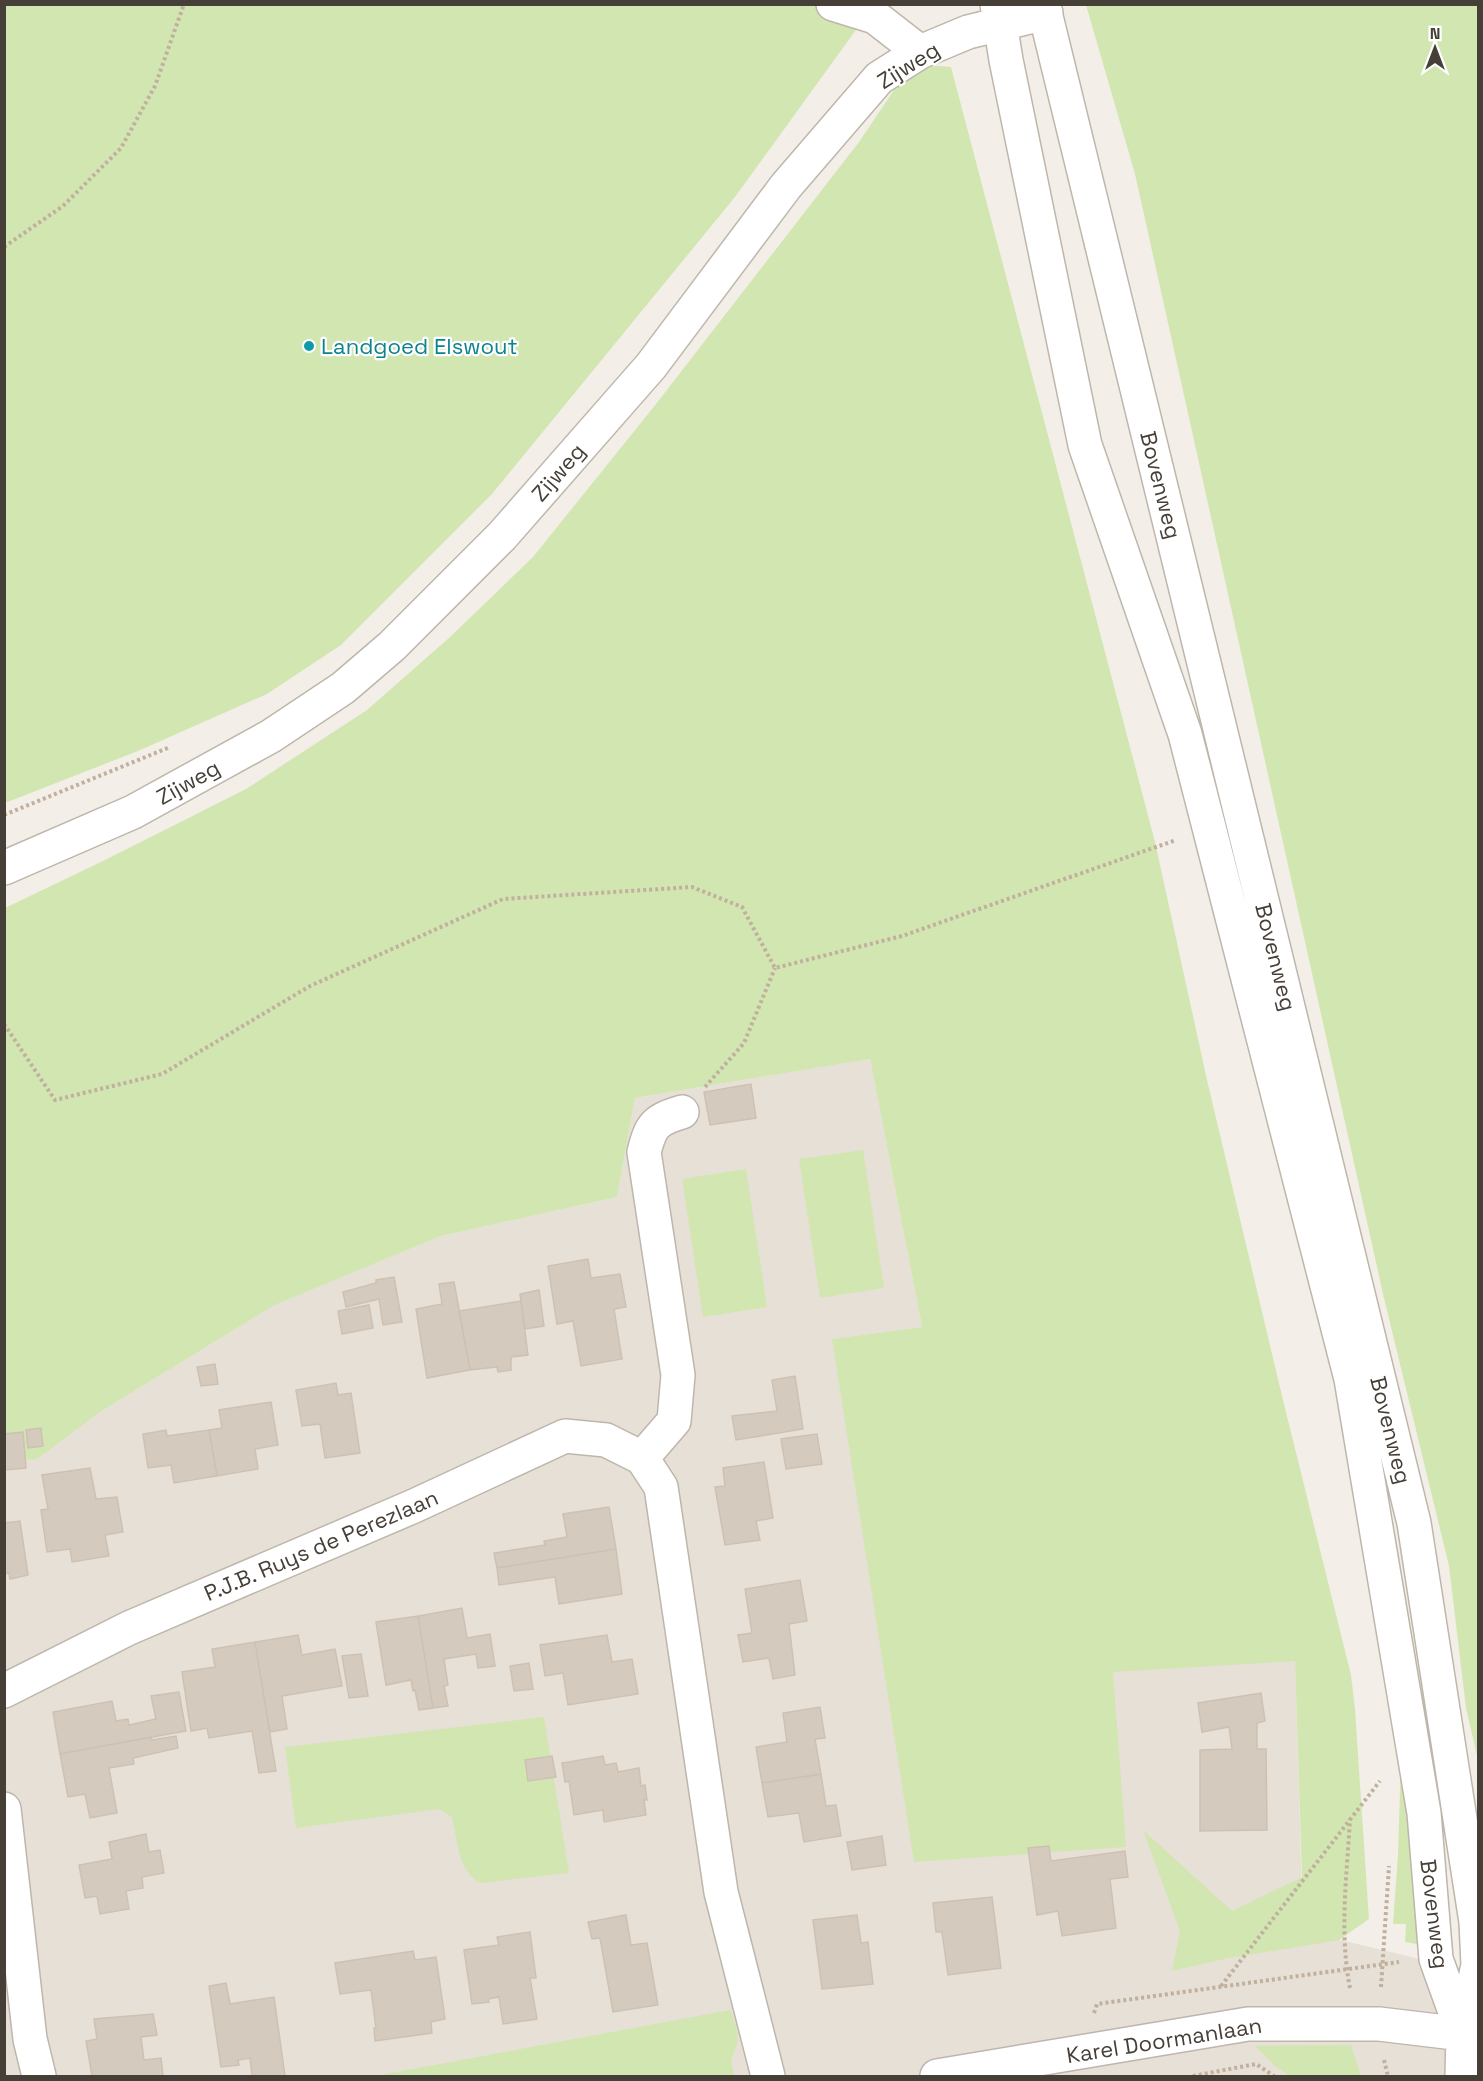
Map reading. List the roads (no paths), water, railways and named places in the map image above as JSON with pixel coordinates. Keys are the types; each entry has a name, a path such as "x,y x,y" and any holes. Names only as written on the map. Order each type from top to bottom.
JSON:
{"street":[{"path":"833,4 875,17 920,52"},
{"name":"Zijweg","path":"4,868 133,812 271,736 343,688 392,646 502,536 651,366 786,186 879,78 920,52 968,32 998,14 1044,9"},
{"name":"Bovenweg","path":"1044,9 1414,1523 1476,1922 1478,1965 1471,2037"},
{"name":"Bovenweg","path":"998,14 1085,445 1185,734 1351,1379 1424,1813 1436,1959 1471,2037"},
{"path":"642,1458 674,1421 678,1375 644,1152 648,1134 662,1118 682,1112"},
{"name":"P.J.B. Ruys de Perezlaan","path":"4,1691 129,1628 414,1506 565,1436 606,1440 642,1458 662,1487 721,1892 768,2076"},
{"path":"4,1809 30,2039 39,2076"},
{"name":"Karel Doormanlaan","path":"937,2076 1081,2065 1248,2024 1379,2024 1471,2037"},
{"path":"1462,2076 1471,2037"}],"place":[{"name":"Landgoed Elswout","path":"309,346"}]}
